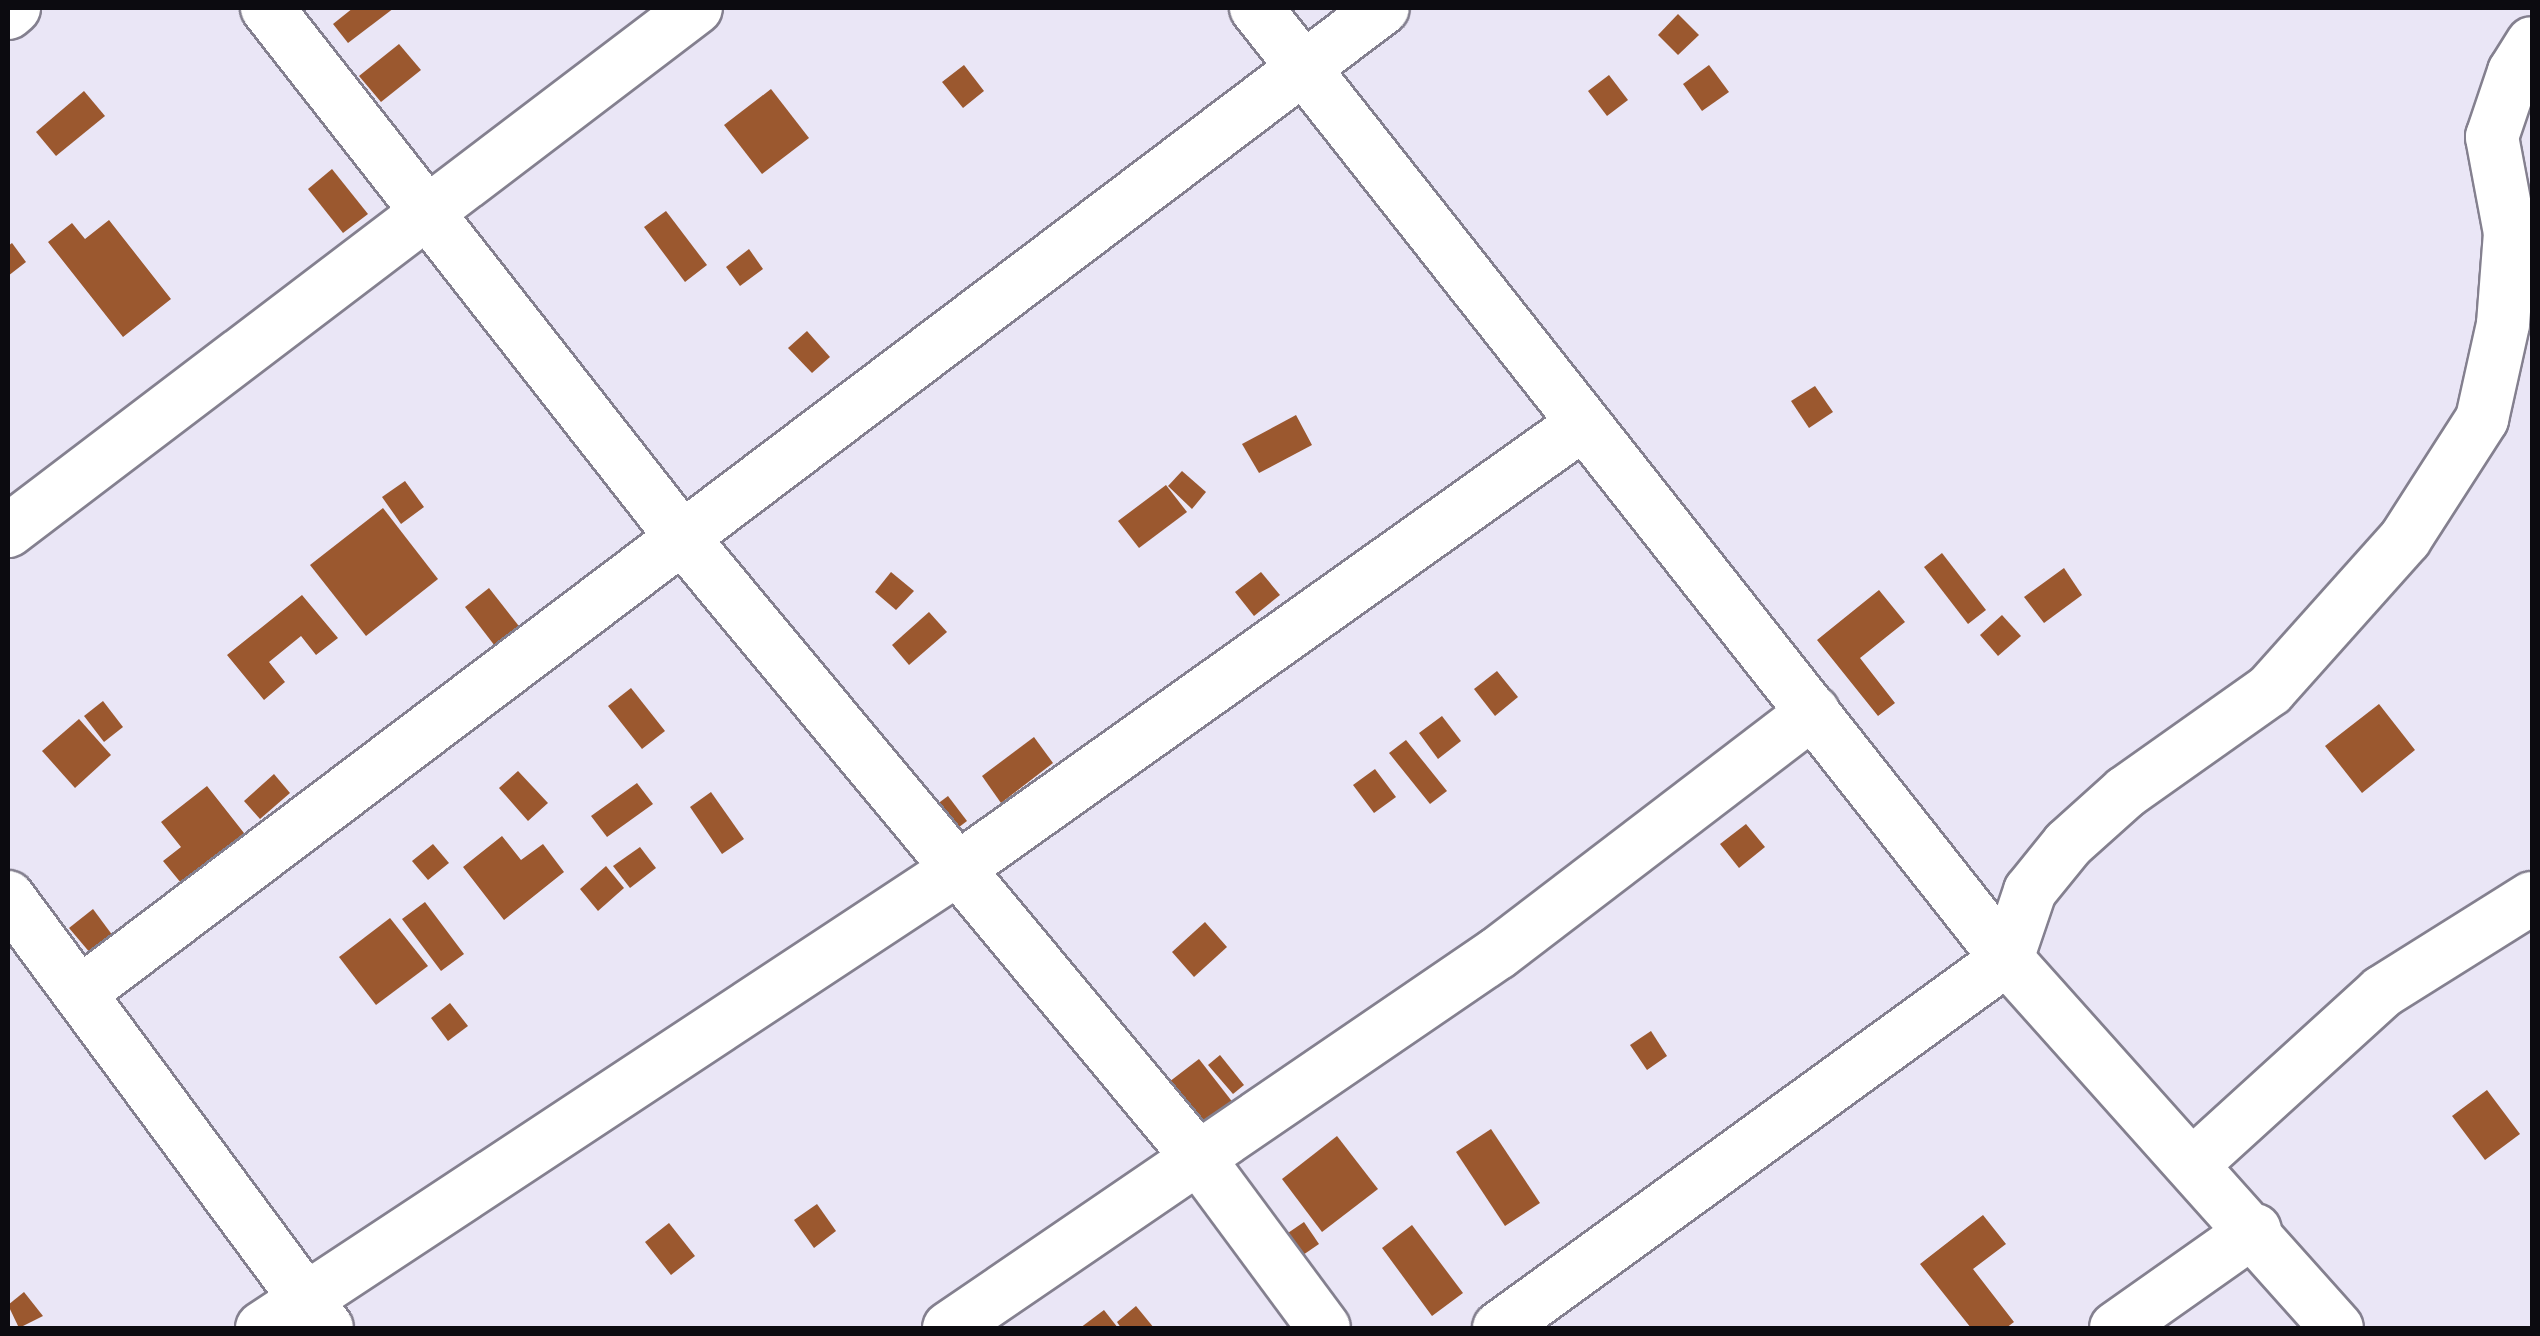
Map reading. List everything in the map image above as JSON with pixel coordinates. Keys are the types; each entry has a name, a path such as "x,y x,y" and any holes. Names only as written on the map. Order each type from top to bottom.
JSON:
{"street":[{"path":"8,13 14,8"},
{"path":"267,8 681,536 1196,1155 1324,1328"},
{"path":"8,530 428,217 696,8"},
{"path":"1256,8 1580,426 1813,712 2007,960 2254,1230 2338,1328"},
{"path":"80,993 681,536 1306,72 1384,8"},
{"path":"1500,1328 2007,960 2030,891 2068,844 2126,792 2270,690 2404,539 2482,418 2503,324 2510,233 2492,137 2514,72 2532,43"},
{"path":"262,1328 315,1313 960,868 1580,426"},
{"path":"949,1328 1196,1155 1498,953 1813,712"},
{"path":"8,897 315,1313"},
{"path":"2193,1164 2382,992 2532,898"},
{"path":"2116,1328 2254,1230"}],"building":[{"path":"353,8 394,8 348,43 333,24"},
{"path":"1678,14 1699,35 1678,55 1658,35"},
{"path":"399,44 421,70 381,102 359,76"},
{"path":"964,65 984,91 963,108 942,82"},
{"path":"1709,65 1729,92 1702,111 1683,84"},
{"path":"1609,75 1628,100 1607,116 1588,91"},
{"path":"771,89 809,138 762,174 724,125"},
{"path":"84,91 105,116 56,156 36,132"},
{"path":"332,169 368,214 343,233 308,189"},
{"path":"666,211 707,265 685,282 644,227"},
{"path":"109,220 171,299 123,337 48,242 72,223 85,239"},
{"path":"12,243 26,262 8,276 8,246"},
{"path":"749,249 763,269 740,286 726,267"},
{"path":"807,331 830,357 812,373 788,348"},
{"path":"1815,386 1833,412 1809,428 1791,401"},
{"path":"1296,415 1312,445 1259,473 1242,444"},
{"path":"1182,471 1206,492 1192,509 1168,486"},
{"path":"405,481 424,507 401,524 382,497"},
{"path":"1166,485 1187,512 1139,548 1118,521"},
{"path":"383,508 438,579 366,636 310,565"},
{"path":"1942,553 1986,610 1968,624 1924,567"},
{"path":"2064,568 2082,595 2044,623 2024,597"},
{"path":"891,572 914,591 896,610 875,592"},
{"path":"1261,572 1280,595 1254,616 1235,592"},
{"path":"489,588 522,630 498,650 465,607"},
{"path":"1879,590 1905,622 1860,658 1895,703 1878,716 1817,640"},
{"path":"302,595 338,638 316,655 301,636 269,662 285,682 264,700 227,655"},
{"path":"929,612 947,632 909,665 892,645"},
{"path":"2002,615 2021,636 1998,656 1980,635"},
{"path":"1497,671 1518,697 1495,716 1474,689"},
{"path":"631,688 665,731 642,749 608,706"},
{"path":"103,701 123,727 104,742 84,716"},
{"path":"2379,704 2415,750 2362,793 2325,746"},
{"path":"1442,716 1461,741 1438,759 1419,733"},
{"path":"79,719 111,755 75,788 42,751"},
{"path":"1034,737 1053,763 1001,803 982,776"},
{"path":"1406,740 1447,791 1430,804 1389,753"},
{"path":"1375,769 1396,797 1374,813 1353,785"},
{"path":"518,771 548,803 528,821 499,788"},
{"path":"274,774 290,793 260,819 244,801"},
{"path":"637,783 653,804 607,837 591,816"},
{"path":"207,786 244,833 181,883 163,861 181,847 161,822"},
{"path":"711,792 744,839 722,854 690,807"},
{"path":"948,796 967,821 942,840 924,814"},
{"path":"1746,824 1765,847 1739,868 1720,844"},
{"path":"502,836 521,860 543,844 564,872 504,920 463,867"},
{"path":"433,844 449,863 428,880 412,861"},
{"path":"640,847 656,868 630,888 613,866"},
{"path":"606,866 624,888 598,911 580,889"},
{"path":"425,902 464,954 441,971 402,919"},
{"path":"93,909 113,936 91,954 69,928"},
{"path":"390,918 428,966 376,1005 339,957"},
{"path":"1205,922 1227,947 1194,977 1172,952"},
{"path":"450,1003 468,1026 448,1041 431,1018"},
{"path":"1651,1031 1667,1056 1647,1070 1630,1045"},
{"path":"1220,1055 1244,1085 1233,1094 1208,1065"},
{"path":"1199,1059 1234,1104 1170,1153 1135,1108"},
{"path":"2487,1090 2520,1134 2485,1160 2452,1116"},
{"path":"1491,1129 1540,1203 1505,1226 1456,1152"},
{"path":"1337,1136 1378,1189 1322,1232 1282,1179"},
{"path":"817,1204 836,1231 814,1248 794,1220"},
{"path":"1983,1215 2006,1244 1973,1269 2014,1322 2006,1328 1971,1328 1920,1264"},
{"path":"1304,1222 1319,1244 1284,1268 1269,1246"},
{"path":"669,1223 695,1256 671,1275 645,1242"},
{"path":"1412,1225 1463,1293 1432,1316 1382,1248"},
{"path":"24,1292 43,1316 19,1328 8,1305"},
{"path":"1136,1306 1154,1328 1121,1328 1117,1322"},
{"path":"1104,1310 1118,1328 1080,1328"}]}
